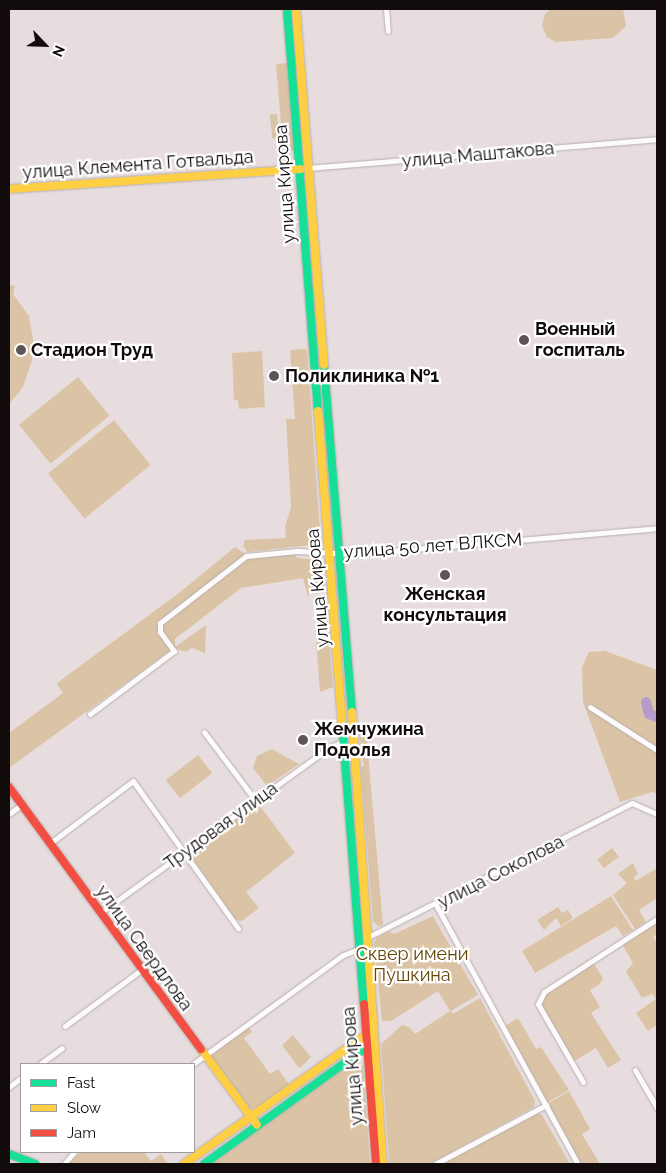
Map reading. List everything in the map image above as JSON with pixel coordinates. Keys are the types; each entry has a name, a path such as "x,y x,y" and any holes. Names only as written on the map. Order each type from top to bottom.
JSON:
{"main road":[{"name":"улица Кирова","path":"287,9 376,1164"},
{"name":"улица Кирова","path":"296,9 353,725 383,1164"},
{"name":"улица Клемента Готвальда","path":"9,189 300,169"},
{"path":"343,726 348,730 353,725"},
{"name":"улица Свердлова","path":"9,787 99,913 257,1125"},
{"path":"350,817 354,814 359,818"},
{"path":"358,940 368,937"},
{"path":"184,1164 365,1034 374,1030"},
{"path":"366,1047 374,1030"},
{"path":"204,1164 375,1040"},
{"path":"9,1154 35,1164"}],"street":[{"path":"386,9 388,31"},
{"name":"улица Маштакова","path":"300,169 657,139"},
{"name":"улица 50 лет ВЛКСМ","path":"90,714 174,651 160,632 160,623 239,561 251,555 339,553 657,528"},
{"path":"590,707 657,750"},
{"path":"204,732 256,801"},
{"name":"Трудовая улица","path":"99,913 329,748 344,741"},
{"path":"49,844 133,781 238,928"},
{"name":"улица Соколова","path":"368,937 436,905 632,803 657,814"},
{"path":"9,814 21,805"},
{"path":"436,905 578,1164"},
{"path":"583,1082 538,1004 544,992 657,920"},
{"path":"194,1063 343,955 359,950"},
{"path":"66,1026 141,970"},
{"path":"41,1063 62,1048"},
{"path":"635,1070 657,1108"},
{"path":"9,1087 20,1079"},
{"path":"435,1164 546,1105"},
{"path":"64,1164 73,1153"}],"green space":[{"path":"551,9 623,9 626,26 613,38 556,42 547,37 542,26 545,14"},
{"path":"287,63 294,151 290,151 289,137 282,137 276,64"},
{"path":"277,114 279,138 272,139 270,115"},
{"name":"Стадион Труд","path":"9,285 15,286 13,294 29,316 33,339 32,360 23,387 9,404"},
{"path":"290,350 307,350 321,544 248,552 243,546 245,540 286,538 285,526 291,508 286,419 295,419"},
{"path":"262,351 265,407 239,409 238,400 234,400 232,353"},
{"path":"78,377 109,416 50,464 19,425"},
{"path":"114,420 151,465 84,519 48,473"},
{"path":"235,547 251,558 294,554 297,558 314,560 322,567 325,586 312,587 308,597 303,578 241,588 175,639 175,647 206,625 205,653 192,648 186,652 174,648 9,768 9,733 63,693 57,684 61,680 179,593"},
{"path":"323,598 326,598 333,687 320,692 315,626 323,625"},
{"path":"605,651 657,670 657,794 652,792 620,802 583,702 582,667 589,652"},
{"path":"366,730 383,925 378,926 373,922 361,767 364,766 359,734"},
{"path":"272,749 299,764 267,786 253,768 257,756"},
{"path":"198,755 212,773 180,798 166,780"},
{"path":"258,803 295,853 246,892 259,908 242,921 236,920 189,854"},
{"path":"612,848 619,857 604,868 597,860"},
{"path":"633,863 638,874 634,877 636,881 657,868 657,898 639,910 646,922 635,929 613,895 627,883 618,874"},
{"path":"611,896 633,930 623,936 616,926 535,973 522,951"},
{"path":"558,907 562,913 568,910 573,918 561,926 556,918 544,930 537,920"},
{"name":"Сквер имени Пушкина","path":"433,916 478,995 451,1011 453,1014 480,998 535,1101 534,1107 430,1164 389,1164 381,1044 402,1025 409,1027 415,1034 450,1011 438,991 391,1021 382,1021 374,944 376,938 389,931 394,934"},
{"path":"657,921 657,934 653,937 657,943 657,1025 648,1031 636,1013 656,999 652,994 642,998 626,972 633,963 622,944"},
{"path":"593,962 603,978 600,984 590,990 600,1007 591,1013 621,1060 608,1068 596,1048 573,1062 540,1004 545,993"},
{"path":"518,1018 536,1049 541,1047 569,1090 546,1103 505,1026"},
{"path":"248,1026 252,1032 244,1038 270,1074 278,1069 289,1084 257,1107 249,1109 209,1054"},
{"path":"293,1035 311,1057 301,1067 298,1067 282,1045"},
{"path":"352,1061 363,1066 370,1164 208,1164"},
{"path":"569,1091 590,1129 582,1134 600,1164 580,1164 547,1104"},
{"path":"536,1112 542,1115 570,1164 441,1164"},
{"path":"80,1153 145,1153 151,1161 161,1154 168,1164 67,1164"}],"waterway":[{"path":"646,702 649,714 657,717"}],"traffic: fast":[{"path":"287,9 318,411"},
{"path":"324,365 352,712"},
{"path":"342,721 364,1004"},
{"path":"204,1164 371,1044"},
{"path":"9,1154 35,1164"}],"traffic: slow":[{"path":"296,9 324,365"},
{"path":"9,189 300,169"},
{"path":"318,411 342,721"},
{"path":"352,712 383,1164"},
{"path":"184,1164 370,1032"},
{"path":"201,1049 257,1125"}],"traffic: jam":[{"path":"9,787 201,1049"},
{"path":"364,1004 376,1164"}],"place":[{"name":"Военный госпиталь","path":"524,340"},
{"name":"Стадион Труд","path":"21,350"},
{"name":"Поликлиника №1","path":"274,376"},
{"name":"Женская консультация","path":"445,575"},
{"name":"Жемчужина Подолья","path":"303,740"}]}
